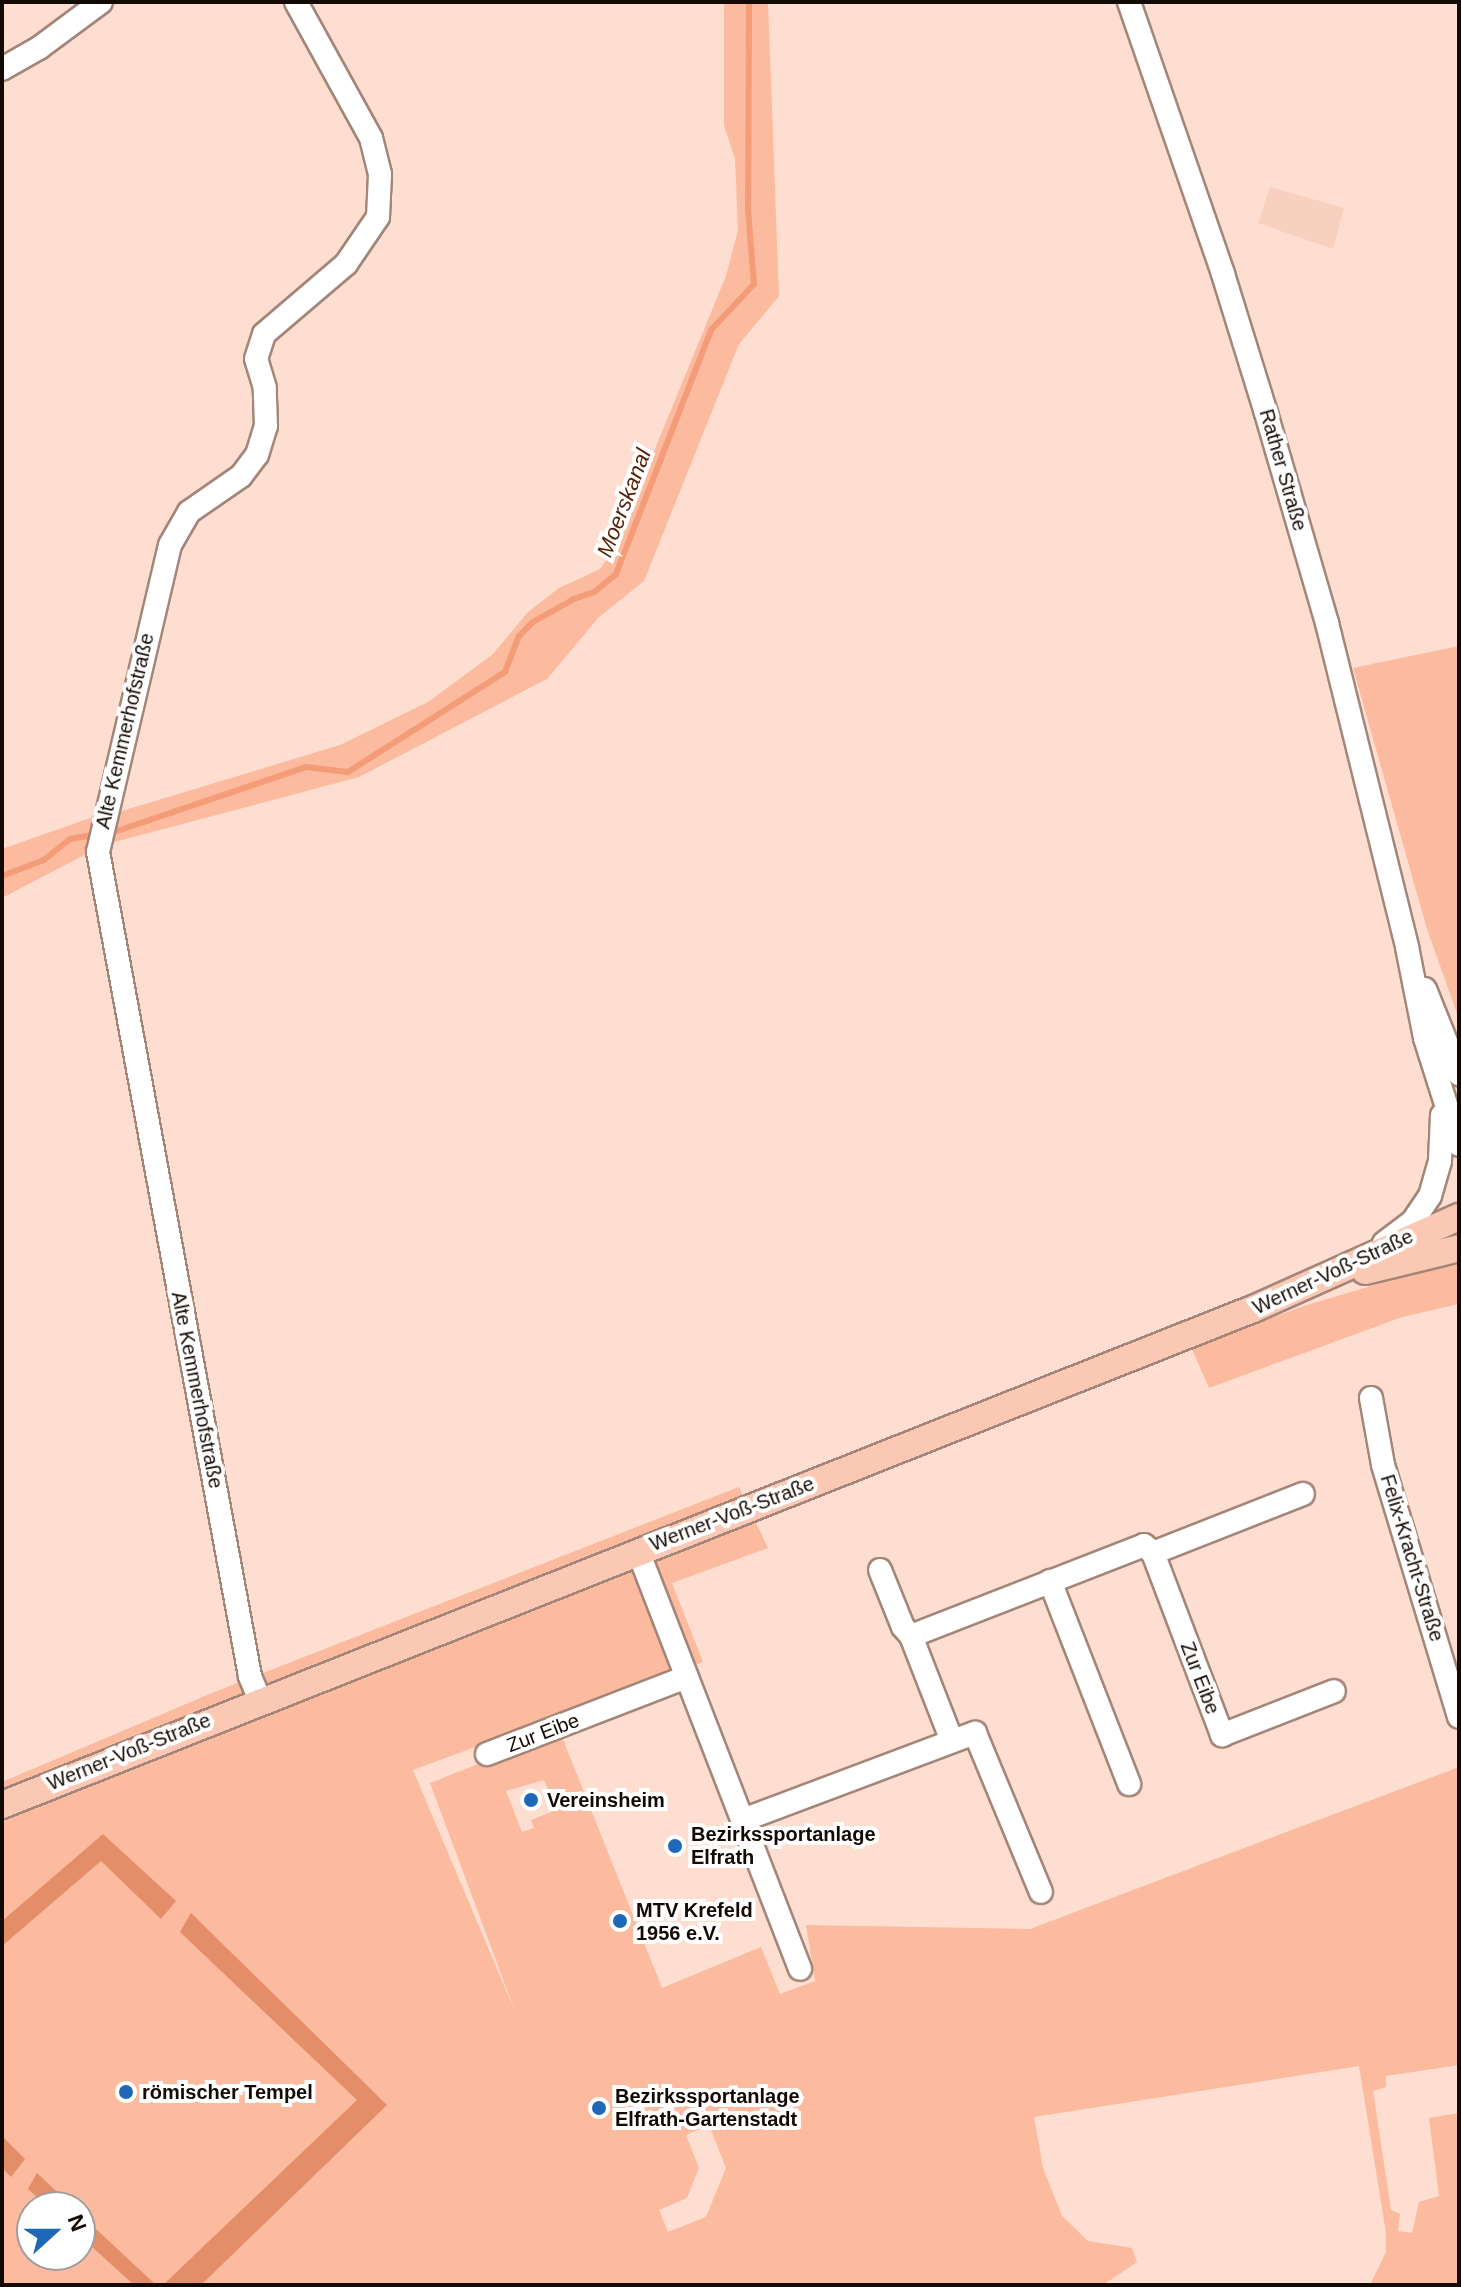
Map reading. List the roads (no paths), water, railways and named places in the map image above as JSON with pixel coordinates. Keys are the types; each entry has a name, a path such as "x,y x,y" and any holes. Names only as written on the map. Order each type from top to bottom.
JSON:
{"main road":[{"name":"Werner-Voß-Straße","path":"2,1805 1334,1275 1459,1217"},
{"path":"1334,1275 1376,1270 1459,1248"}],"street":[{"path":"2,69 39,48 101,2"},
{"name":"Alte Kemmerhofstraße","path":"260,1700 250,1676 103,888 101,832 170,545 189,512 241,476 257,455 266,426 265,388 256,359 264,334 346,264 378,217 380,174 371,138 296,2"},
{"name":"Rather Straße","path":"1129,2 1223,274 1327,623 1407,947 1425,1038 1459,1145"},
{"name":"Rather Straße","path":"1407,947 1459,1074"},
{"name":"Rather Straße","path":"1334,1275 1397,1235 1424,1208 1436,1182 1440,1161 1442,1094"},
{"name":"Felix-Kracht-Straße","path":"1371,1398 1383,1465 1459,1717"},
{"path":"911,1636 1144,1545 1153,1553 1303,1494"},
{"path":"638,1551 800,1969"},
{"name":"Zur Eibe","path":"1153,1553 1222,1735 1334,1691"},
{"path":"880,1570 903,1627 911,1636 952,1741"},
{"path":"1050,1581 1129,1784"},
{"name":"Zur Eibe","path":"487,1754 687,1677"},
{"path":"743,1820 975,1733 1041,1892"}],"waterway":[{"name":"Moerskanal","path":"2,876 44,860 70,839 120,830 306,767 348,772 505,672 519,636 533,622 574,599 594,592 616,574 711,330 754,284 748,210 749,2"}],"place":[{"name":"Vereinsheim","path":"531,1800"},
{"name":"Bezirkssportanlage Elfrath","path":"675,1846"},
{"name":"MTV Krefeld 1956 e.V.","path":"620,1921"},
{"name":"römischer Tempel","path":"126,2092"},
{"name":"Bezirkssportanlage Elfrath-Gartenstadt","path":"599,2108"}]}
